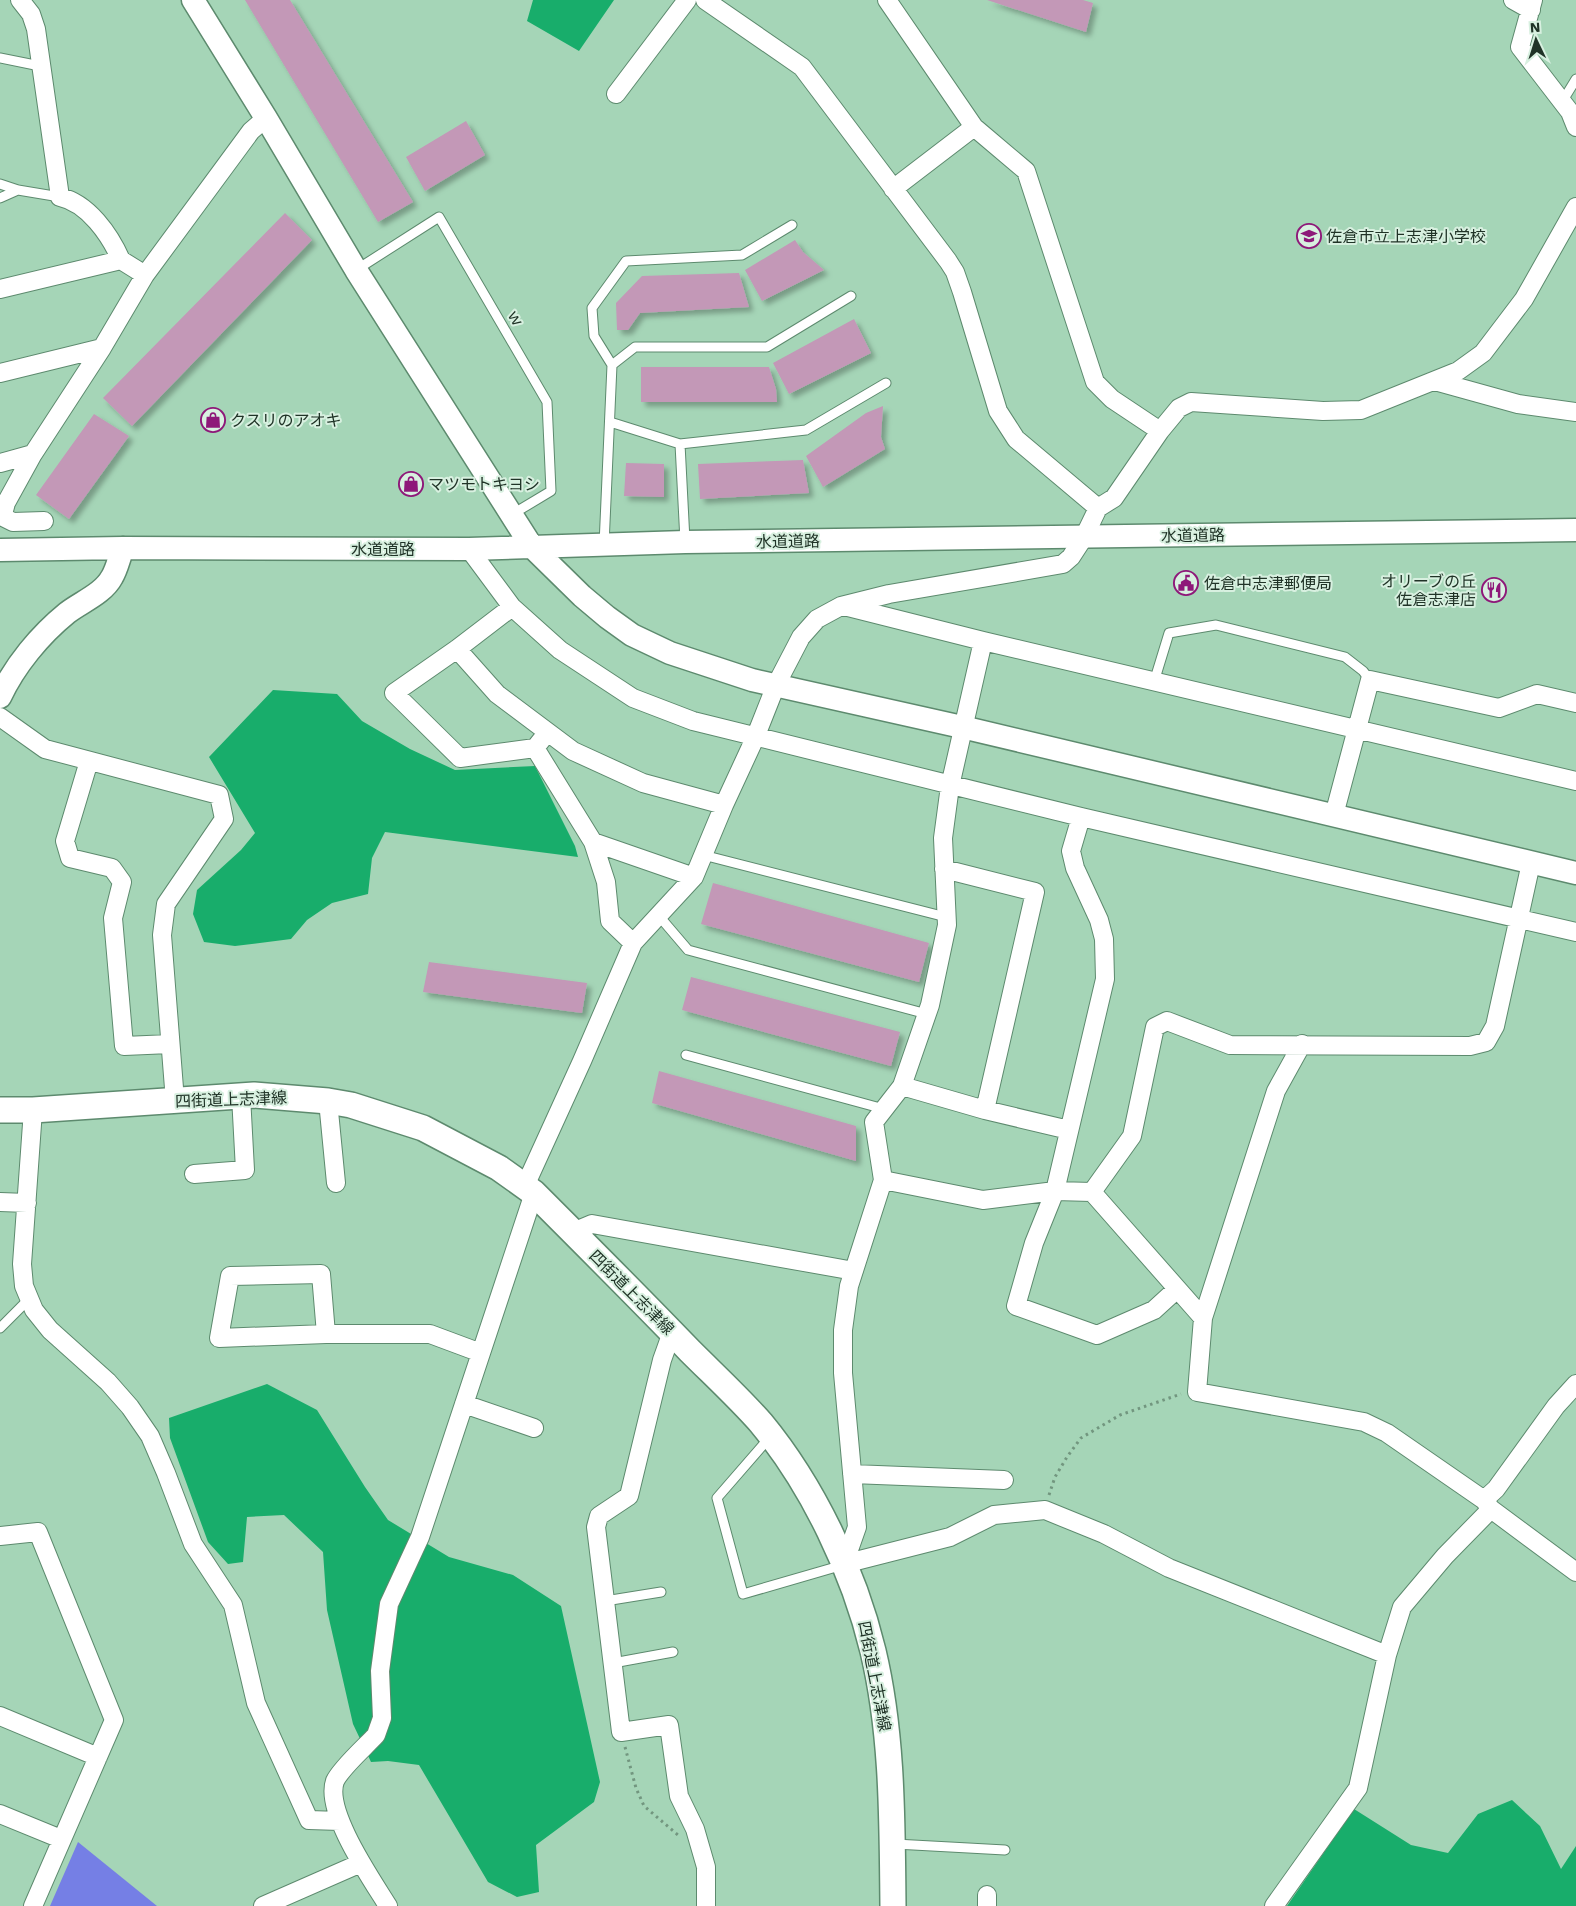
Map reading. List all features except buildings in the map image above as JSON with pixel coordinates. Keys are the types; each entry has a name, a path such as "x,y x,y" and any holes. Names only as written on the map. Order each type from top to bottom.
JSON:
{"main road":[{"name":"四街道上志津線","path":"0,1110 33,1110 241,1096 286,1096 351,1104 423,1128 499,1168 529,1190 573,1232 760,1423 803,1485 828,1527 864,1616 874,1652 885,1712 891,1777 893,1906"}],"street":[{"path":"20,0 31,14 36,29 60,197 70,199 88,213 106,232 121,260 144,275"},
{"path":"193,0 266,118 356,270 532,547 582,596 632,635 670,653 752,680 962,727 1576,873"},
{"path":"616,94 687,0"},
{"path":"705,0 802,68 955,272 998,410 1004,423 1016,439 1098,508"},
{"path":"1513,0 1532,5 1520,47 1570,112 1576,126"},
{"path":"893,3 974,127 1026,171 1095,382 1112,400 1160,431"},
{"path":"44,521 8,521 3,514 6,503 33,454 102,348 144,275 251,131 266,118"},
{"path":"893,188 974,127"},
{"path":"388,1906 361,1863 340,1821 335,1805 335,1782 380,1728 382,1718 380,1671 389,1604 420,1537 464,1404 529,1190 582,1062 633,943 694,877 724,804 755,738 776,685 801,637 817,619 841,606 889,594 1063,564 1071,557 1084,537 1098,508 1114,498 1160,431 1179,408 1190,402 1323,411 1361,410 1458,371 1483,353 1524,298 1576,207"},
{"path":"0,289 121,260"},
{"path":"0,374 102,348"},
{"path":"1435,381 1518,404 1576,412"},
{"path":"0,463 33,454"},
{"name":"水道道路","path":"0,550 122,548 469,549 685,542 1576,530"},
{"path":"0,697 26,655 50,629 68,613 92,597 111,579 122,548"},
{"path":"469,549 512,607 560,650 633,698 693,721 950,786 1576,932"},
{"path":"841,606 1576,781"},
{"path":"512,607 457,649 394,693 460,758 535,748 547,733"},
{"path":"844,1564 857,1527 843,1373 844,1330 849,1286 883,1180 874,1122 902,1086 927,1014 947,925 943,838 950,786 982,641"},
{"path":"457,649 496,694 573,751 643,783 724,804"},
{"path":"1334,815 1370,680 1499,708 1537,694 1576,703"},
{"path":"0,718 45,749 219,795 224,819 166,904 162,935 175,1101"},
{"path":"535,748 593,842 606,882 610,921 633,943"},
{"path":"89,761 65,840 70,858 112,868 122,882 113,918 124,1046 170,1044"},
{"path":"1081,817 1071,851 1075,868 1099,920 1104,939 1106,969 1055,1191 1034,1243 1016,1306 1097,1335 1154,1310 1177,1289"},
{"path":"593,842 694,877"},
{"path":"1092,1192 1132,1136 1155,1027 1167,1021 1230,1045 1470,1046 1486,1042 1495,1026 1531,863"},
{"path":"944,869 1036,892 985,1110"},
{"path":"1302,1044 1276,1091 1203,1318 1197,1392 1364,1422 1387,1433 1576,1572"},
{"path":"902,1086 985,1110 1069,1130"},
{"path":"194,1174 245,1170 241,1096"},
{"path":"328,1101 336,1183"},
{"path":"33,1110 22,1264 24,1286 29,1299 34,1310 50,1330 108,1382 130,1407 150,1436 193,1544 233,1605 256,1703 309,1820 340,1821"},
{"path":"883,1180 983,1200 1055,1191 1092,1192 1203,1318"},
{"path":"0,1202 27,1203"},
{"path":"573,1232 592,1224 854,1271"},
{"path":"326,1334 321,1274 230,1276 219,1338 326,1334 430,1334 480,1353"},
{"path":"672,1332 662,1360 629,1496 599,1516 596,1527 621,1732 669,1725 679,1796 695,1829 706,1867 706,1906"},
{"path":"1274,1906 1358,1788 1387,1655 1402,1607 1487,1505 1496,1489 1556,1406 1576,1384"},
{"path":"464,1404 534,1428"},
{"path":"852,1474 1004,1480"},
{"path":"844,1564 950,1536 994,1515 1045,1510 1104,1534 1169,1568 1387,1655"},
{"path":"0,1536 38,1532 114,1720 33,1906"},
{"path":"0,1716 98,1757"},
{"path":"0,1814 61,1839"},
{"path":"263,1906 361,1863"}],"lane":[{"path":"0,58 40,66"},
{"path":"1562,102 1576,79"},
{"path":"0,184 18,190 60,197"},
{"path":"0,198 18,190"},
{"name":"ｗ","path":"356,270 439,217 547,402 551,491 510,515"},
{"path":"604,545 612,365 594,336 592,308 626,261 742,255 792,225"},
{"path":"612,365 635,347 767,347 851,296"},
{"path":"610,422 680,444 806,430 886,382"},
{"path":"680,444 685,542"},
{"path":"1154,682 1169,633 1216,625 1346,656 1363,670 1370,680"},
{"path":"703,855 946,917"},
{"path":"659,916 688,950 927,1014"},
{"path":"686,1055 884,1109"},
{"path":"0,1328 29,1299"},
{"path":"770,1437 717,1498 743,1594 844,1564"},
{"path":"605,1601 661,1592"},
{"path":"613,1663 673,1652"},
{"path":"892,1844 1005,1850"}],"path":[{"path":"1045,1510 1055,1477 1067,1456 1081,1438 1120,1415 1180,1394 1197,1392"},
{"path":"621,1732 636,1788 644,1806 669,1828 701,1850"}],"green space":[{"path":"533,0 614,0 579,51 527,21"},
{"path":"273,690 337,694 362,721 410,749 455,770 535,766 575,846 578,857 385,832 372,858 368,894 332,903 307,920 291,939 235,946 204,942 193,914 197,890 241,850 255,833 209,757"},
{"path":"267,1384 317,1410 388,1520 449,1557 513,1575 561,1606 600,1782 594,1802 536,1845 539,1892 517,1897 488,1882 419,1765 388,1761 371,1762 353,1724 327,1610 323,1552 284,1515 247,1517 243,1562 228,1564 208,1542 170,1438 169,1418"},
{"path":"1512,1800 1540,1826 1561,1869 1576,1846 1576,1906 1287,1906 1354,1809 1411,1845 1448,1853 1478,1814"}],"water":[{"path":"78,1842 157,1906 50,1906"}],"place":[{"name":"佐倉市立上志津小学校","path":"1309,236"},
{"name":"クスリのアオキ","path":"213,420"},
{"name":"マツモトキヨシ","path":"411,484"},
{"name":"佐倉中志津郵便局","path":"1186,583"},
{"name":"オリーブの丘 佐倉志津店","path":"1494,590"}]}
